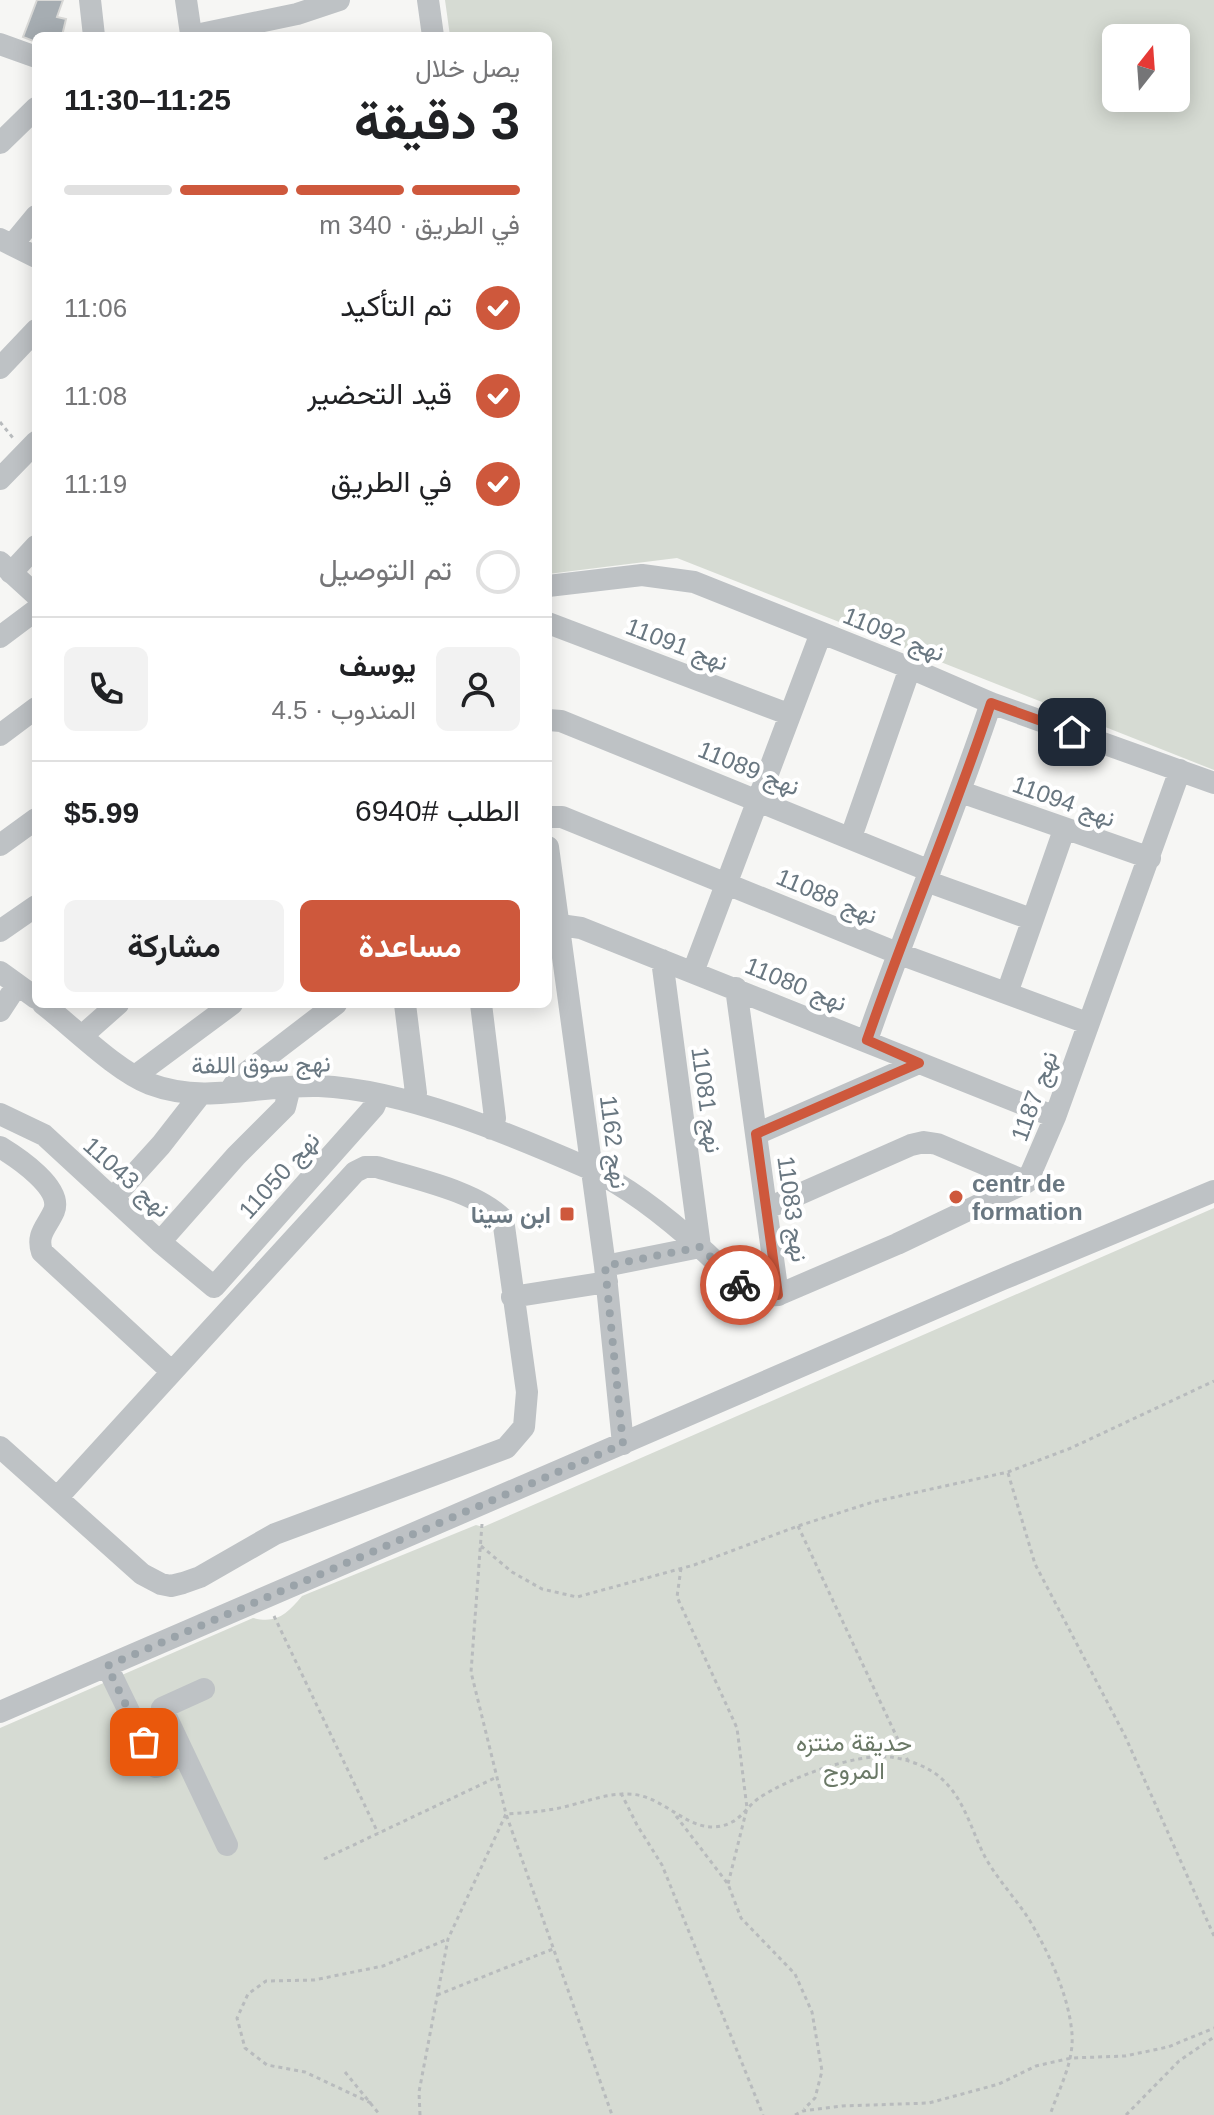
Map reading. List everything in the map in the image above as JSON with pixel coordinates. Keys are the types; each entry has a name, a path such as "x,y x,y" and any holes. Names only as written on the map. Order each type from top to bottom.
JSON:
{"street":[{"path":"90,0 94,32"},
{"path":"186,0 191,32"},
{"path":"202,32 296,7 339,0"},
{"path":"428,0 432,32"},
{"path":"0,44 32,56"},
{"path":"4,134 32,111"},
{"path":"32,219 4,241 32,255"},
{"path":"2,361 32,334"},
{"path":"0,479 32,446"},
{"path":"32,549 6,568 32,591"},
{"name":"نهج 11092","path":"552,586 642,575 694,582 991,703 1214,783"},
{"path":"0,637 32,613"},
{"name":"نهج 11091","path":"552,625 788,714"},
{"path":"693,972 821,633"},
{"path":"851,837 910,668"},
{"path":"867,1040 897,953 961,792 991,703"},
{"path":"0,735 32,711"},
{"name":"نهج 11089","path":"552,720 561,721 851,837 928,876 1031,919"},
{"name":"نهج 1187","path":"1027,1182 1055,1117 1180,770"},
{"name":"نهج 11094","path":"961,792 1150,858"},
{"name":"نهج 11088","path":"552,817 562,817 897,953 1087,1023"},
{"path":"0,845 32,822"},
{"path":"1007,993 1064,830"},
{"name":"نهج 1162","path":"552,873 606,1274 623,1444"},
{"path":"0,931 32,909"},
{"name":"نهج 11080","path":"560,925 581,928 736,988 1055,1117"},
{"name":"نهج 11081","path":"662,960 700,1247"},
{"name":"نهج 11083","path":"736,988 778,1295"},
{"path":"0,1011 27,991"},
{"name":"نهج سوق اللفة","path":"49,1008 110,1059 150,1084 200,1095 318,1086 379,1095 413,1102 492,1129 590,1169"},
{"path":"83,1035 113,1008"},
{"path":"135,1076 227,1008"},
{"path":"229,1092 238,1079 331,1008"},
{"path":"405,1008 416,1093 413,1102"},
{"path":"481,1008 495,1118 492,1129"},
{"path":"756,1134 919,1063"},
{"path":"160,1242 236,1156 285,1107 290,1087"},
{"path":"113,1198 161,1145 200,1095"},
{"name":"نهج 11050","path":"214,1287 374,1107 379,1095"},
{"name":"نهج 11043","path":"0,1114 44,1135 160,1242 214,1287"},
{"path":"768,1208 924,1142 937,1144 1027,1182"},
{"path":"0,1147 48,1184 54,1195 55,1209 40,1238 42,1252 172,1372"},
{"path":"0,1447 57,1498 151,1581 171,1586 200,1577 275,1534 506,1448 524,1427 527,1392 503,1219 477,1200 377,1167 365,1167 355,1172 57,1498"},
{"path":"590,1169 616,1182 700,1247 751,1292 766,1296 778,1295 897,1244 1027,1182"},
{"path":"0,1712 1214,1191"},
{"path":"512,1297 700,1247"},
{"path":"107,1666 156,1767 183,1754"},
{"path":"204,1689 162,1708 227,1845"}],"path":[{"path":"481,1546 512,1572 542,1589 577,1597 681,1568 873,1502 1008,1472 1071,1448 1214,1381"},
{"path":"1008,1472 1035,1564 1125,1736 1214,1936"},
{"path":"483,1505 471,1672 506,1814 612,2115"},
{"path":"798,1526 909,1762"},
{"path":"681,1568 677,1597 737,1728 747,1808 728,1884"},
{"path":"266,1598 378,1833"},
{"path":"506,1814 552,1810 621,1793 648,1797 695,1824 713,1827 732,1822 747,1808 789,1782 825,1768 889,1757 909,1762 939,1776 967,1814 983,1853 1031,1922 1065,2001 1072,2033 1071,2058 1050,2115"},
{"path":"324,1859 497,1777"},
{"path":"621,1793 662,1865 763,2115"},
{"path":"674,1812 728,1884 741,1918 795,1974 812,2012 822,2071 815,2098 795,2115"},
{"path":"420,2115 419,2092 448,1939 506,1814"},
{"path":"371,2103 305,2072 267,2065 245,2048 237,2018 248,1994 266,1981 314,1980 383,1966 448,1939"},
{"path":"437,1995 554,1949"},
{"path":"803,2111 929,2103 999,2084 1036,2066 1071,2058 1139,2053 1168,2047 1214,2028"},
{"path":"1126,2115 1179,2061 1214,2037"},
{"path":"345,2072 380,2115"}],"green space":[{"path":"445,0 1214,0 1214,770 677,558 552,574 552,32 449,32"},
{"name":"حديقة منتزه المروج","path":"1214,1208 1214,2115 0,2115 0,1728 253,1618 269,1620 281,1616 302,1596 476,1525 483,1527"}],"building":[{"path":"37,0 63,0 57,17 66,19 63,32 32,32 32,40 23,37"}],"way so far":[{"path":"144,1742 107,1666 623,1444 605,1266 700,1247 740,1285"}],"place":[{"name":"centr de formation","path":"956,1197"},
{"name":"ابن سينا","path":"567,1214"}],"route":[{"path":"740,1285 766,1296 778,1295 756,1134 919,1063 867,1040 897,953 961,792 991,703 1072,732"}]}
